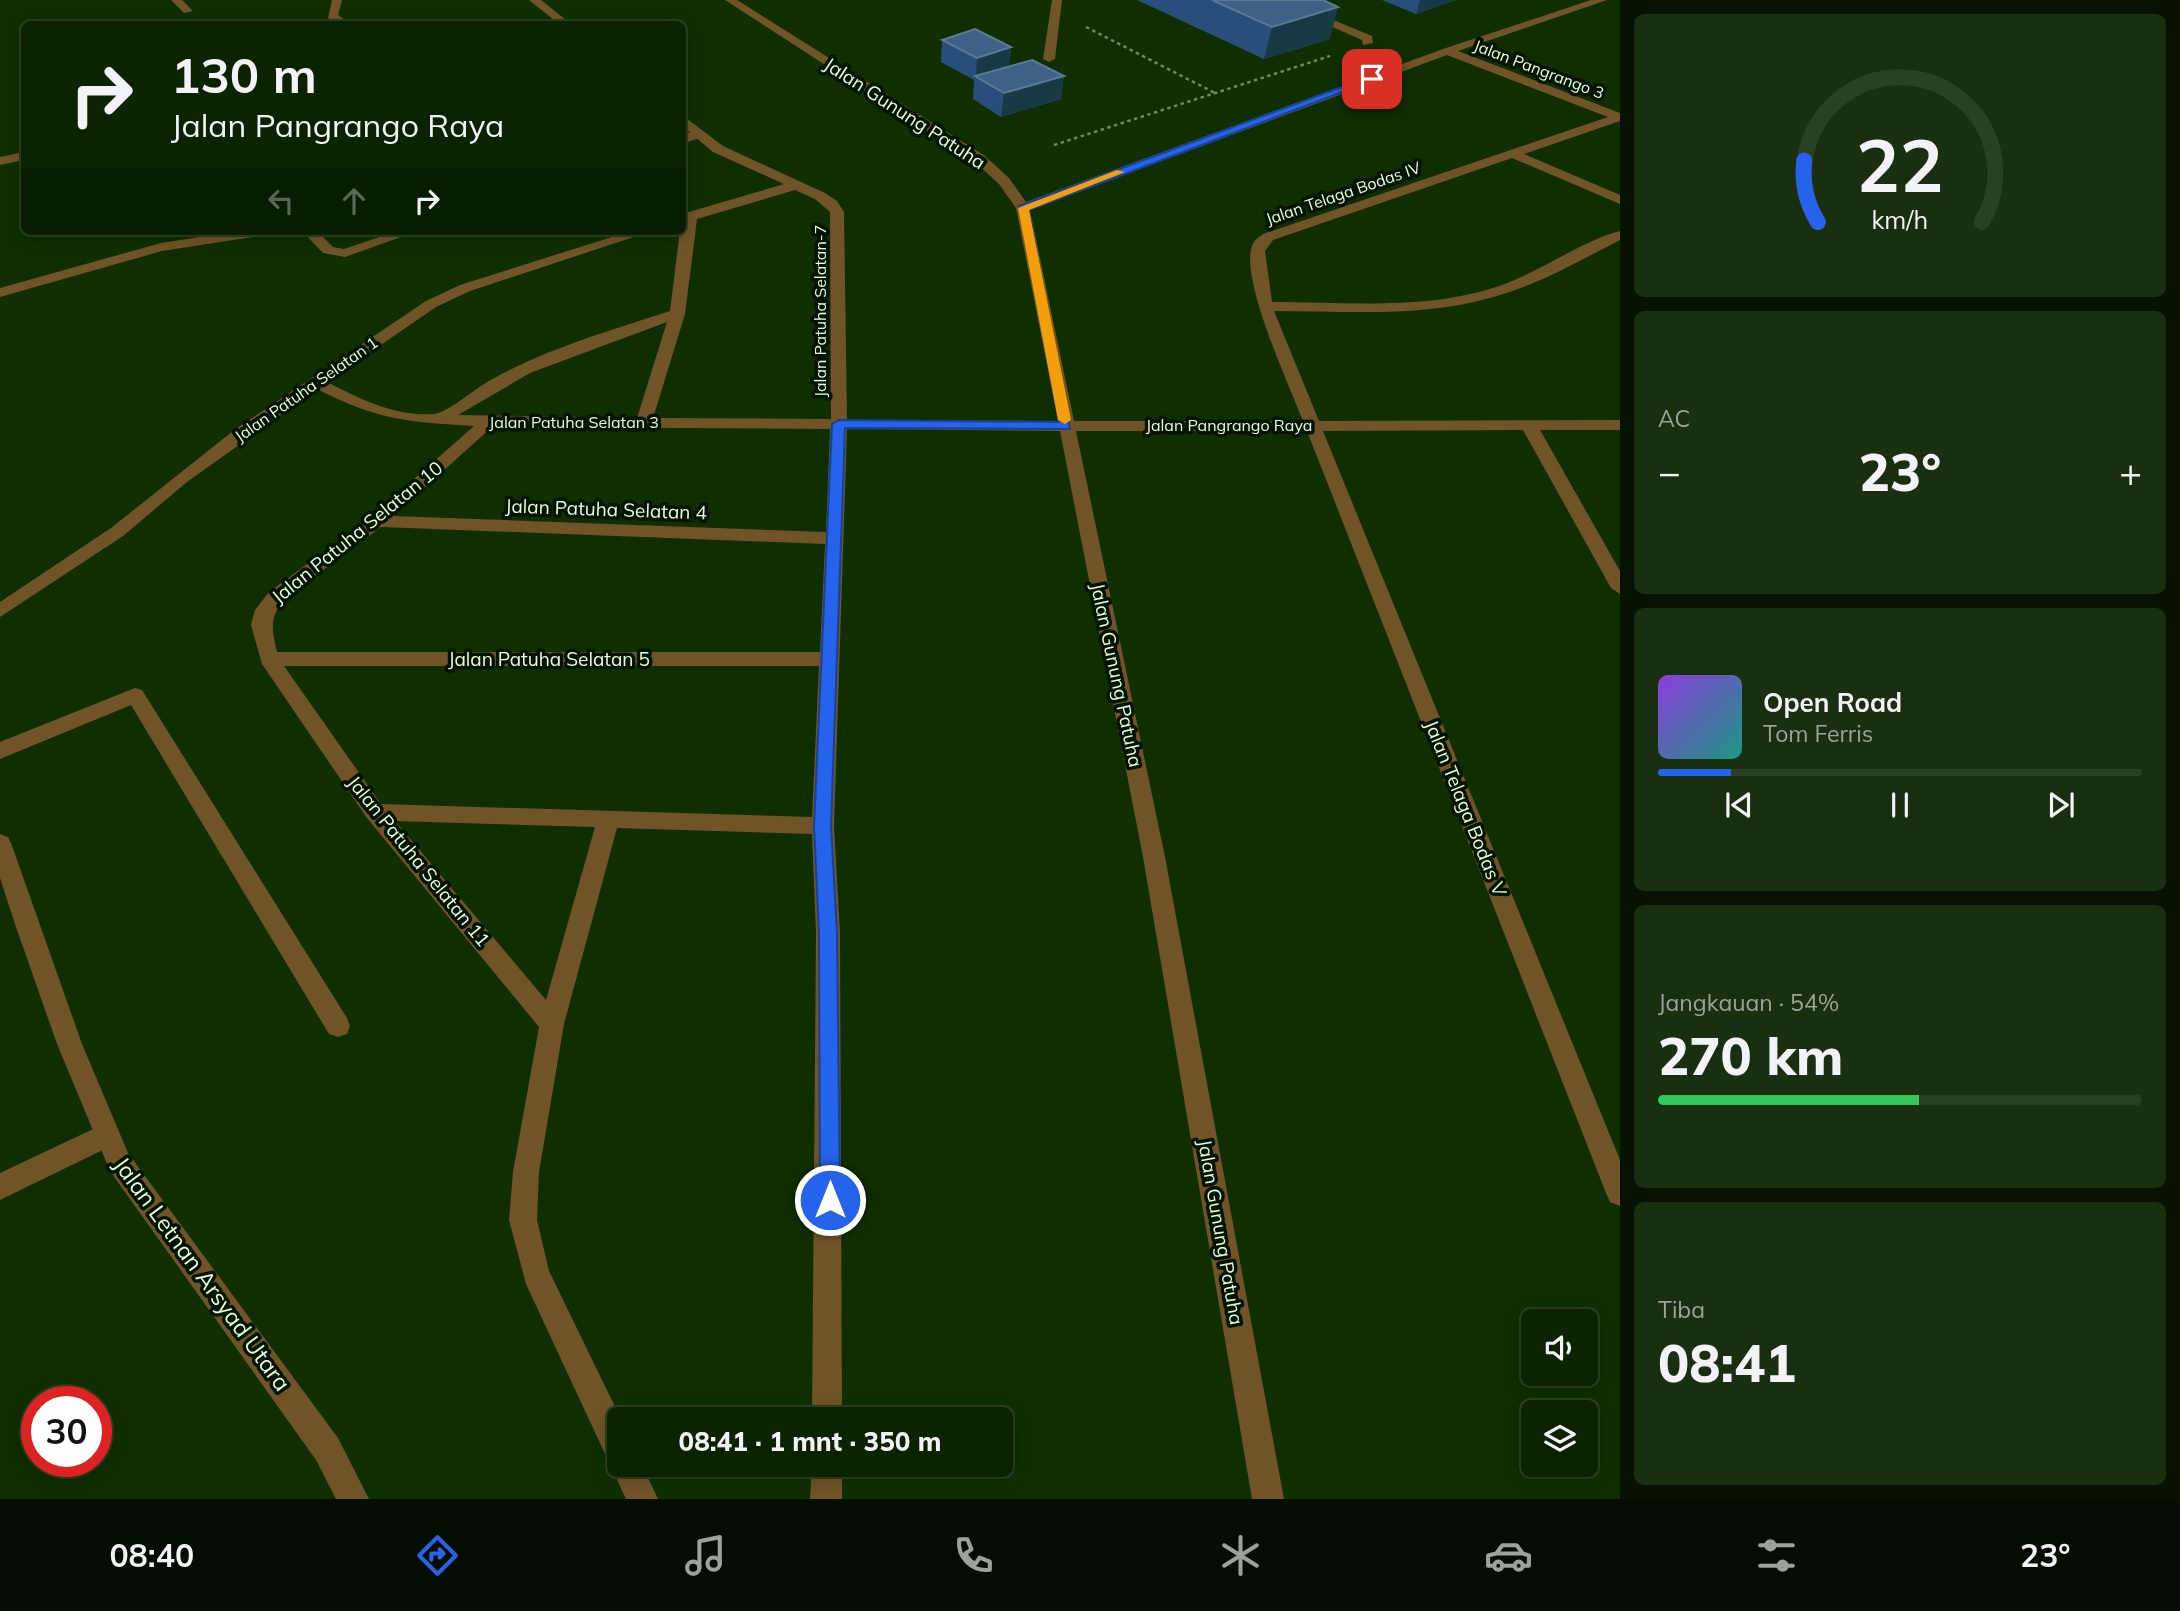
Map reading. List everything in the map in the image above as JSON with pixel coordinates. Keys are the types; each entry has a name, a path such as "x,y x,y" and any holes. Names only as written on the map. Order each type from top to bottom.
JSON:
{"street":[{"path":"176,0 188,11"},
{"path":"337,0 332,16 341,21"},
{"path":"534,0 557,21"},
{"name":"Jalan Gunung Patuha","path":"730,0 980,159 1004,181 1023,208 1154,857 1268,1499"},
{"path":"1276,0 1368,38 1370,40 1367,43"},
{"path":"1023,208 1447,51 1602,0"},
{"path":"1049,59 1056,4"},
{"name":"Jalan Pangrango 3","path":"1447,51 1620,117"},
{"name":"Jalan Telaga Bodas IV","path":"1313,424 1265,306 1258,251 1263,240 1620,117"},
{"name":"Jalan Patuha Selatan-7","path":"686,124 724,152 796,184 828,201 837,212 839,424"},
{"path":"686,138 698,134"},
{"path":"1511,153 1620,200"},
{"path":"0,161 21,157"},
{"path":"686,218 796,184"},
{"path":"0,293 161,247 240,235"},
{"path":"313,235 328,250 345,253 399,235"},
{"name":"Jalan Patuha Selatan 1","path":"0,611 76,562 181,478 431,303 466,288 632,235"},
{"path":"644,422 677,314 684,235"},
{"path":"1265,306 1426,305 1469,299 1528,279 1620,235"},
{"path":"439,420 501,381 538,364 593,341 677,314"},
{"name":"Jalan Patuha Selatan 3","path":"317,383 380,412 439,420 839,424"},
{"name":"Jalan Patuha Selatan 10","path":"268,659 261,625 270,603 377,521 488,422"},
{"path":"827,1407 828,946 823,826 832,538 839,424"},
{"name":"Jalan Pangrango Raya","path":"839,424 1620,425"},
{"name":"Jalan Telaga Bodas V","path":"1313,424 1620,1193"},
{"path":"1529,426 1620,588"},
{"name":"Jalan Patuha Selatan 4","path":"377,521 832,538"},
{"name":"Jalan Patuha Selatan 5","path":"268,659 830,659"},
{"name":"Jalan Patuha Selatan 11","path":"268,659 375,812 552,1024"},
{"path":"0,751 135,695 338,1026"},
{"path":"375,812 823,826"},
{"path":"607,1424 536,1274 523,1220 526,1172 552,1024 608,819"},
{"name":"Jalan Letnan Arsyad Utara","path":"0,843 43,977 118,1162 149,1208 327,1448 353,1499"},
{"path":"0,1187 106,1135"},
{"path":"632,1477 642,1499"},
{"path":"826,1499 827,1477"}],"path":[{"path":"1056,4 1106,39 1216,94"},
{"path":"1054,145 1367,43"}],"building":[{"path":"1212,0 1323,0 1338,7 1272,27"},
{"path":"975,29 1011,47 977,58 942,40"},
{"path":"1032,60 1064,76 1004,93 975,76"}],"slow traffic":[{"path":"1065,420 1023,208 1120,172"}],"route":[{"path":"830,1200 828,933 823,826 832,538 839,424 1066,426 1023,208 1372,79"}]}
